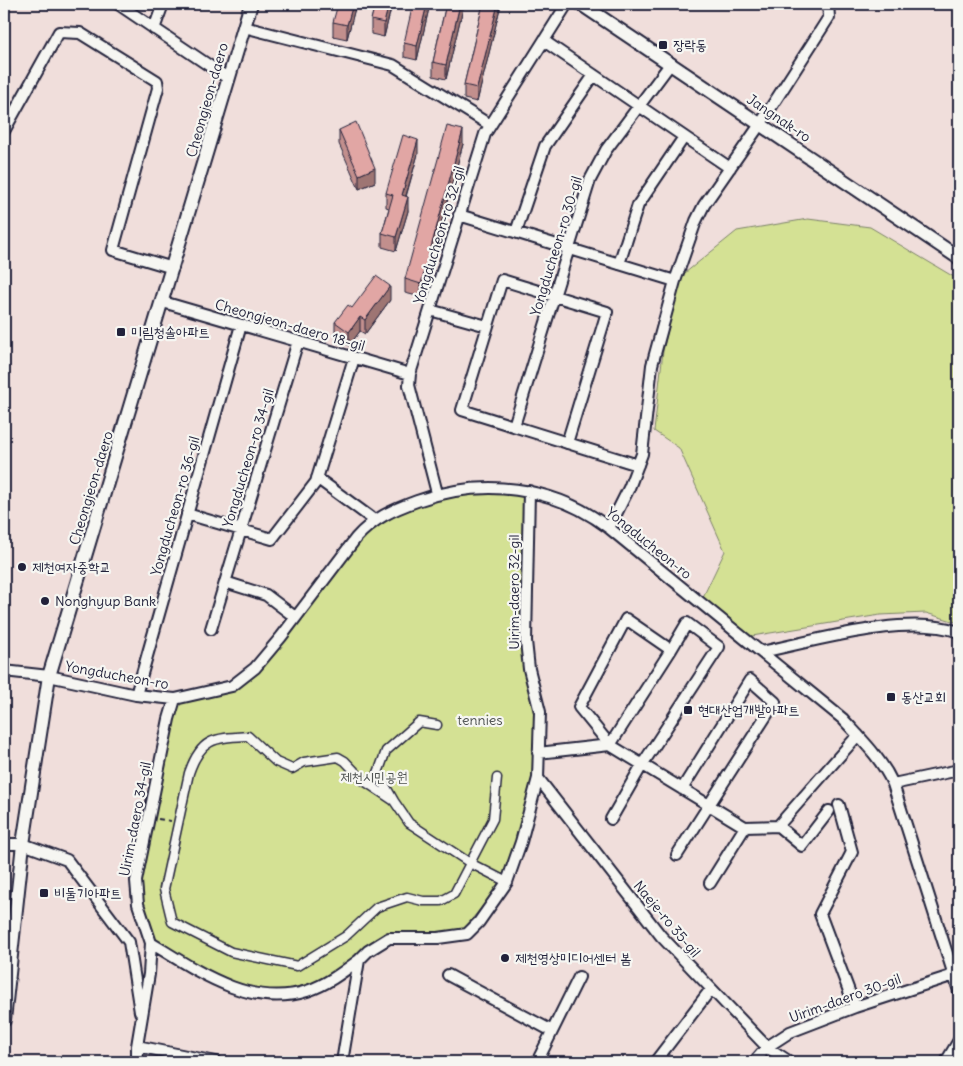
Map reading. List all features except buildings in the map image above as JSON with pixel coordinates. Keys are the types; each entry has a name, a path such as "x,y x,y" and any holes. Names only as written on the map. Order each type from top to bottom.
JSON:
{"street":[{"path":"118,4 229,79"},
{"path":"154,29 163,4"},
{"name":"Cheongjeon-daero","path":"4,1020 23,844 49,676 163,302 251,4"},
{"name":"Yongducheon-ro 32-gil","path":"437,494 409,385 410,374 485,134 568,4"},
{"name":"Jangnak-ro","path":"581,4 761,123 959,258"},
{"path":"609,528 638,465 644,447 652,365 675,281 696,221 704,205 761,123 829,17 828,4"},
{"path":"244,27 393,65 490,125"},
{"path":"4,131 59,32 80,33 157,81 158,88 113,250 173,268"},
{"path":"544,41 730,168"},
{"name":"Yongducheon-ro 30-gil","path":"514,426 568,248 596,165 670,64"},
{"path":"516,232 544,146 594,75"},
{"path":"619,264 638,205 684,137"},
{"path":"459,215 675,281"},
{"path":"567,443 607,312 502,280 462,410 514,426 567,443 638,465"},
{"name":"Cheongjeon-daero 18-gil","path":"163,302 410,374"},
{"path":"430,310 488,326"},
{"name":"Yongducheon-ro 36-gil","path":"136,695 241,325"},
{"name":"Yongducheon-ro 34-gil","path":"211,629 298,341"},
{"path":"187,514 272,539 317,478 354,358"},
{"path":"317,478 374,520"},
{"name":"Yongducheon-ro","path":"4,671 49,676 136,695 175,699 216,690 238,681 254,668 356,538 374,520 390,510 437,494 484,486 529,491 574,507 609,528 843,719 886,767 959,991"},
{"name":"Uirim-daero 32-gil","path":"151,943 205,976 229,987 255,994 278,996 306,992 325,984 359,960 368,951 389,938 438,938 467,934 479,922 507,882 521,842 538,778 540,712 526,641 529,491"},
{"path":"225,582 266,595 295,617"},
{"path":"671,650 626,619 579,707 610,745 745,827 778,826 802,846 829,811"},
{"path":"610,745 687,623 719,646 642,765 611,820"},
{"path":"761,652 874,629 926,625 959,632"},
{"path":"677,855 775,702 750,680 682,789"},
{"name":"Uirim-daero 34-gil","path":"137,1062 137,1046 149,974 151,943 136,896 138,869 175,699"},
{"path":"437,725 419,722 386,751 378,774 410,823 470,863 507,882"},
{"path":"778,826 858,735"},
{"path":"394,801 364,781 345,761 338,757 304,762 292,768 276,762 248,736 217,738 203,745 195,757 178,822 164,889 172,922 231,952 297,966 346,936 377,907 407,896 423,901 441,900 454,894 493,819 497,778"},
{"path":"538,753 610,745"},
{"path":"893,784 959,770"},
{"name":"Naeje-ro 35-gil","path":"538,778 661,936 766,1047 790,1062"},
{"path":"839,805 852,852 820,914 855,1008"},
{"path":"710,883 745,827"},
{"path":"4,844 23,844 67,860 129,942 141,1020"},
{"path":"342,1062 359,960"},
{"path":"448,975 552,1030"},
{"name":"Uirim-daero 30-gil","path":"754,1062 766,1047 790,1032 954,975"},
{"path":"537,1062 579,976"},
{"path":"655,1062 711,989"},
{"path":"947,1062 959,1042"},
{"path":"137,1046 216,1062"}],"path":[{"path":"148,818 178,822"}],"green space":[{"path":"808,219 870,227 959,280 959,623 926,613 880,615 752,636 703,597 725,551 679,448 654,431 663,351 680,277 737,231"},
{"name":"제천시민공원","path":"484,492 526,495 526,641 540,712 538,778 503,881 463,930 433,934 388,935 325,979 302,988 280,991 257,989 236,983 193,963 153,939 142,904 140,880 178,702 217,693 261,666 285,641 301,615 359,541 382,519 439,497"}],"place":[{"name":"장락동","path":"663,45"},
{"name":"미림청솔아파트","path":"121,332"},
{"name":"제천여자중학교","path":"22,567"},
{"name":"Nonghyup Bank","path":"45,601"},
{"name":"동산교회","path":"891,697"},
{"name":"현대산업개발아파트","path":"688,710"},
{"name":"비둘기아파트","path":"44,893"},
{"name":"제천영상미디어센터 봄","path":"505,958"}],"park label":[{"name":"tennies","path":"480,720"}]}
